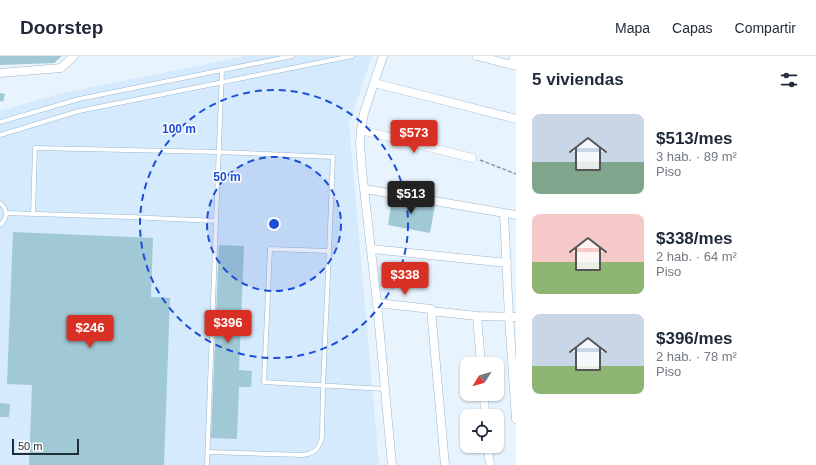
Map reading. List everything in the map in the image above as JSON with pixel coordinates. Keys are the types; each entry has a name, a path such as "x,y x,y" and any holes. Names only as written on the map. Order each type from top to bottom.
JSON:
{"street":[{"path":"0,73 61,68 74,56"},
{"path":"383,56 364,113 361,130 361,156 372,249 392,465"},
{"path":"477,56 514,65 514,56"},
{"path":"374,83 516,119"},
{"path":"361,130 472,158"},
{"path":"365,189 516,215"},
{"path":"504,213 512,317 516,419"},
{"path":"372,249 507,263"},
{"path":"377,303 477,316 512,317"},
{"path":"431,311 445,465"},
{"path":"477,316 480,357"},
{"path":"489,453 490,465"}],"lane":[{"path":"0,122 79,99 292,56"},
{"path":"0,135 80,111 352,56"},
{"path":"207,465 222,70"},
{"path":"33,214 35,148 219,152 333,157 321,443 314,451 309,454 302,455 208,452"},
{"path":"0,203 4,206 6,213 4,221 0,225"},
{"path":"6,213 216,221"},
{"path":"329,252 270,249 264,382 385,389"}],"path":[{"path":"472,158 516,174"}],"shaded area":[{"path":"245,56 372,56 349,124 379,465 0,465 0,111 59,94"}],"building":[{"path":"0,56 62,56 54,63 0,65"},
{"path":"0,93 5,94 3,102 0,101"},
{"path":"392,198 435,205 430,233 388,225"},
{"path":"13,232 153,238 151,297 170,298 164,465 29,465 32,385 7,384"},
{"path":"219,245 244,246 239,370 252,371 251,387 239,387 237,439 211,438"},
{"path":"0,403 10,404 9,417 0,417"}]}
